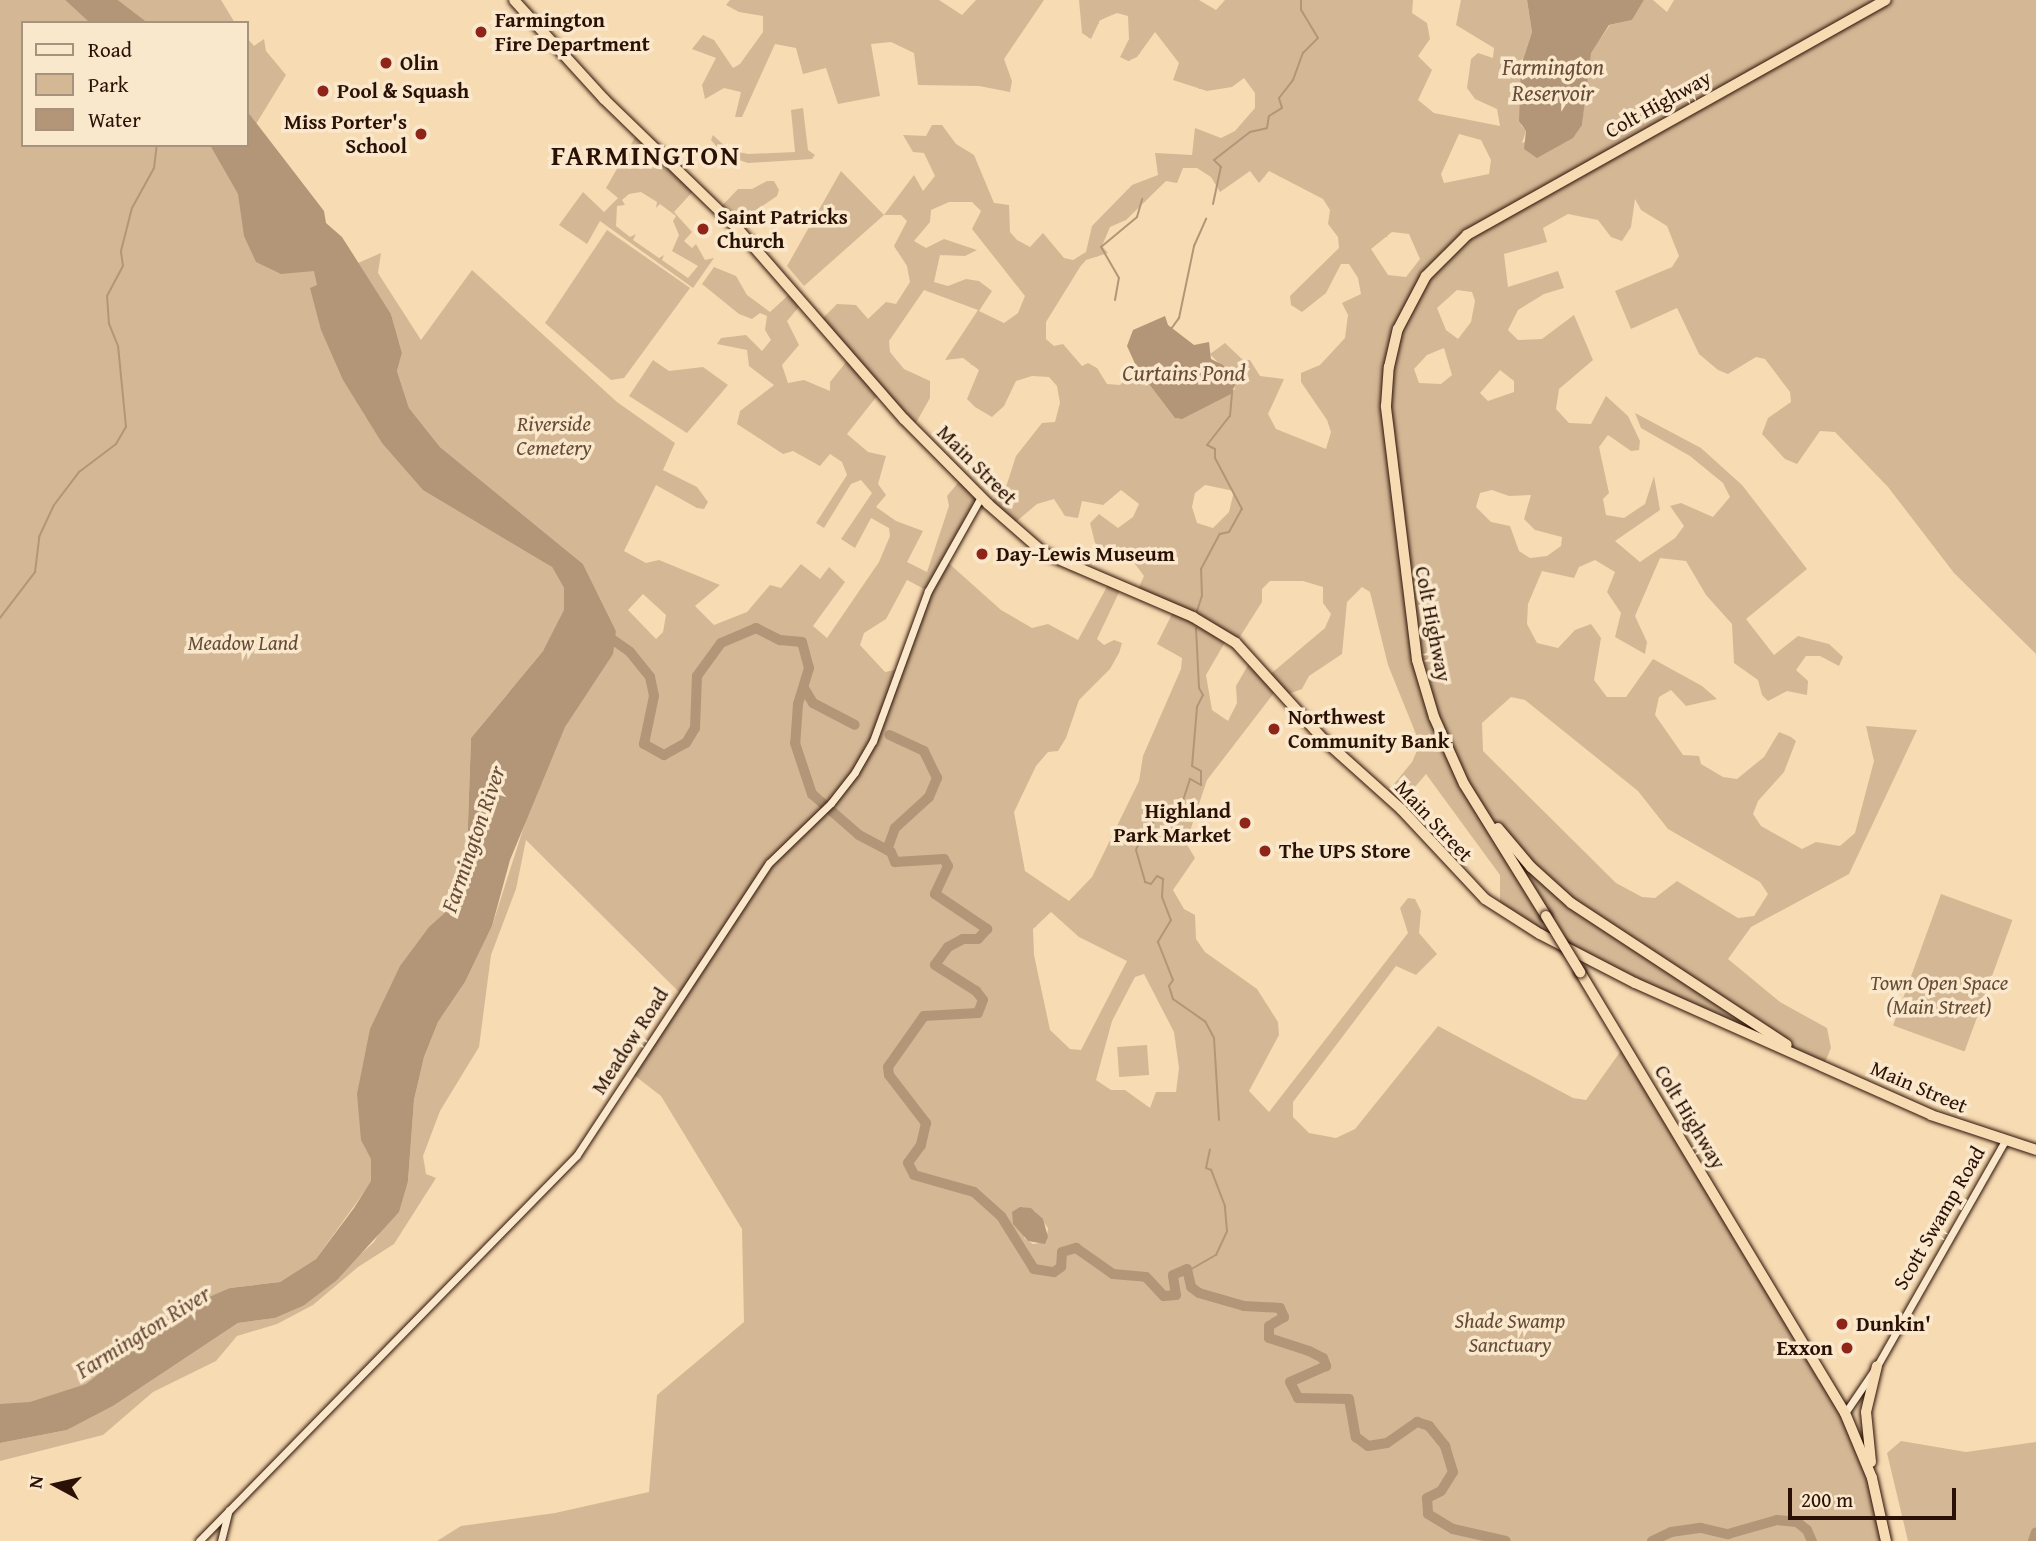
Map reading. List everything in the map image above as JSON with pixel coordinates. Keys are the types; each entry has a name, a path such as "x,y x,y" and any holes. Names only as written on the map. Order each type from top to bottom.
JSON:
{"highway":[{"name":"Main Street","path":"514,0 604,99 739,230 904,419 981,497 1044,553 1193,617 1236,643 1323,739 1401,809 1466,884 1500,910 1607,970 1823,1067 2005,1141 2036,1150"},
{"name":"Colt Highway","path":"1845,1413 1546,916 1477,807 1450,753 1427,698 1412,641 1388,425 1392,347 1415,293 1453,247 1483,224 1885,0"},
{"path":"1450,753 1505,838 1560,895 1823,1067"},
{"path":"1877,1366 1866,1424 1886,1541"},
{"path":"1845,1413 1877,1497"}],"street":[{"name":"Meadow Road","path":"199,1541 534,1204 577,1155 769,863 831,803 873,741 928,591 981,497"},
{"name":"Scott Swamp Road","path":"1845,1413 1877,1366 2005,1141"},
{"path":"221,1541 229,1509"}],"green space":[{"name":"Meadow Land","path":"0,0 65,0 88,21 21,21 21,147 219,147 298,270 315,271 485,518 552,567 564,588 564,615 547,646 471,738 467,852 458,901 359,1085 360,1125 377,1174 316,1259 280,1282 230,1288 107,1379 0,1412"},
{"path":"118,0 221,0 234,21 145,21"},
{"path":"730,0 939,0 962,15 976,0 1044,0 1004,59 1012,81 1010,92 979,86 918,85 914,53 891,42 871,44 880,96 838,104 826,68 803,74 796,48 775,44 742,117 735,117 741,92 724,88 705,99 702,85 716,58 692,49 703,35 714,40 733,68 740,64 763,32 763,16 739,12 726,5"},
{"path":"1079,0 1199,0 1216,10 1225,0 1413,0 1412,13 1427,23 1430,39 1418,56 1432,70 1418,100 1434,113 1500,126 1497,109 1475,99 1467,88 1471,59 1478,53 1493,58 1494,48 1456,25 1461,0 1527,0 1532,32 1521,66 1521,125 1526,131 1522,143 1582,125 1590,53 1610,25 1632,20 1644,0 1653,0 1667,12 1674,0 2036,0 2036,654 1954,573 1888,487 1835,432 1820,431 1797,464 1785,459 1762,434 1768,418 1791,402 1790,392 1765,359 1756,357 1728,374 1718,370 1699,354 1677,308 1631,329 1615,291 1672,267 1679,256 1667,226 1641,210 1635,199 1631,227 1622,241 1611,237 1598,220 1568,214 1543,228 1547,242 1504,254 1508,287 1558,271 1564,288 1544,294 1518,310 1508,330 1518,340 1542,339 1574,315 1593,360 1559,389 1556,409 1569,423 1591,424 1606,396 1628,416 1640,441 1639,450 1631,451 1608,435 1599,447 1609,493 1603,499 1606,515 1624,518 1645,504 1654,476 1660,510 1615,541 1640,562 1675,538 1684,526 1670,506 1681,503 1713,517 1730,497 1723,483 1690,456 1641,428 1635,413 1701,448 1742,485 1807,569 1746,619 1774,655 1798,636 1829,644 1843,657 1839,666 1820,656 1806,656 1796,670 1808,681 1807,695 1787,691 1768,701 1762,695 1758,680 1734,663 1732,624 1706,595 1686,561 1660,558 1635,616 1647,642 1645,654 1615,637 1621,613 1607,592 1615,572 1595,560 1579,567 1574,578 1542,571 1528,604 1527,624 1537,643 1558,648 1575,630 1591,624 1601,638 1594,680 1607,697 1626,697 1653,659 1702,686 1717,699 1686,706 1671,690 1659,697 1655,715 1683,755 1699,756 1701,764 1723,777 1737,779 1764,757 1779,732 1791,737 1796,741 1784,772 1758,801 1753,814 1761,826 1802,849 1816,842 1840,846 1855,833 1874,761 1866,726 1917,730 1849,874 1751,927 1728,959 1780,1002 1827,1028 1831,1048 1823,1067 1635,983 1500,910 1500,875 1426,774 1398,807 1385,795 1412,762 1420,744 1388,665 1370,592 1362,587 1347,602 1342,654 1309,676 1302,689 1283,696 1274,693 1207,780 1186,843 1195,858 1173,890 1184,909 1195,915 1196,939 1205,952 1257,989 1278,1022 1279,1035 1249,1091 1269,1112 1408,933 1400,908 1408,898 1415,899 1421,911 1419,933 1437,954 1416,975 1396,966 1293,1102 1293,1117 1309,1133 1336,1138 1355,1129 1438,1026 1573,1098 1586,1100 1625,1045 1859,1442 1886,1541 437,1541 461,1526 555,1513 649,1492 657,1395 744,1322 742,1229 661,1096 630,1072 681,994 526,840 516,889 491,955 479,1047 440,1111 423,1156 426,1174 436,1178 394,1244 358,1267 313,1305 277,1324 237,1336 216,1361 153,1392 103,1435 0,1461 0,1443 67,1430 113,1406 238,1323 275,1318 303,1306 374,1242 408,1181 414,1100 424,1057 438,1022 465,982 492,926 542,770 616,631 583,564 440,447 409,408 397,371 402,353 391,314 358,263 381,253 378,273 421,340 472,270 617,402 675,443 663,470 697,487 708,502 704,509 697,508 656,485 624,551 646,563 659,560 720,585 695,606 714,625 747,612 770,585 781,588 801,564 820,579 829,567 845,582 813,626 827,638 879,562 890,536 889,528 871,518 855,548 841,539 872,493 861,480 851,484 824,528 816,523 847,475 842,462 830,454 820,466 793,451 783,454 737,424 740,411 774,385 749,366 747,350 717,344 721,338 746,335 762,351 771,340 765,330 767,316 760,313 752,319 739,314 702,284 714,267 736,276 747,295 770,312 794,290 804,301 787,321 799,345 782,365 788,383 804,380 830,391 830,382 851,356 821,320 837,304 856,305 868,319 886,302 896,304 910,282 907,266 894,246 907,221 901,215 884,215 914,175 923,191 935,176 924,153 913,152 903,135 926,136 932,125 942,125 956,144 974,155 994,203 1009,205 1010,232 1017,240 1030,247 1043,233 1064,258 1073,260 1086,252 1092,226 1132,185 1158,175 1155,153 1192,155 1195,128 1221,138 1235,131 1255,108 1255,93 1244,78 1232,87 1207,91 1173,80 1179,63 1155,32 1137,57 1128,61 1120,57 1129,39 1128,16 1117,13 1100,20 1091,39 1082,33","holes":["1459,134 1481,140 1491,160 1489,174 1444,183 1441,174","1183,168 1197,168 1211,177 1220,192 1250,171 1259,183 1269,171 1323,199 1330,210 1328,224 1338,237 1339,248 1290,296 1291,305 1302,312 1326,293 1341,264 1349,264 1358,278 1361,294 1342,303 1348,315 1345,338 1320,365 1301,373 1301,382 1327,420 1331,432 1326,449 1276,429 1268,414 1284,379 1260,376 1250,360 1243,360 1225,343 1210,354 1231,376 1235,389 1178,419 1137,368 1120,385 1107,384 1097,368 1088,363 1082,366 1063,344 1054,346 1046,339 1046,322 1080,267 1086,260 1108,253 1102,246 1110,227 1126,220 1166,181 1177,183","949,202 972,202 981,211 972,229 1025,296 1018,313 1004,323 979,311 992,291 979,281 966,279 948,286 934,282 940,255 965,256 977,250 944,239 926,248 914,241 930,222 931,210","1392,232 1409,234 1420,259 1406,277 1388,275 1371,249","924,290 978,310 945,360 963,358 979,370 967,399 992,417 1004,406 1016,381 1032,376 1049,377 1057,386 1060,403 1055,422 1042,423 1016,456 1005,490 988,504 1012,525 1037,504 1054,499 1065,516 1078,518 1082,501 1103,505 1121,490 1139,504 1133,517 1118,528 1099,514 1090,523 1095,543 1135,564 1144,576 1136,594 1174,610 1157,644 1182,658 1181,669 1143,756 1139,781 1092,877 1069,901 1025,871 1014,812 1036,766 1048,752 1058,751 1066,738 1079,700 1110,669 1119,653 1122,643 1114,640 1104,645 1097,639 1121,588 1109,583 1078,640 1048,624 1032,628 1001,610 944,559 981,497 962,478 947,496 949,506 927,572 907,562 923,531 896,521 876,507 886,495 878,484 886,456 868,452 847,434 881,391 913,428 930,398 930,381 904,369 890,352 889,341","1457,290 1472,292 1475,301 1471,322 1458,339 1446,330 1437,308","1444,348 1452,375 1441,384 1419,383 1414,369 1427,355","1500,370 1514,381 1514,392 1488,401 1480,393","1205,485 1234,491 1229,512 1213,528 1197,523 1192,507 1195,493","1492,490 1509,496 1531,495 1524,519 1535,530 1562,537 1561,546 1547,556 1530,558 1519,551 1510,526 1491,522 1476,507 1480,493","907,580 928,591 900,669 885,672 860,645 864,633 886,619","1270,581 1303,581 1323,587 1323,603 1331,614 1325,628 1267,677 1251,660 1236,686 1237,703 1228,721 1212,710 1206,675 1228,637 1236,643 1262,602 1262,589","643,594 666,615 663,632 656,639 628,610","1511,697 1525,700 1638,791 1668,829 1760,882 1768,894 1754,916 1738,918 1677,881 1655,898 1642,897 1616,883 1483,751 1482,723","1051,912 1079,937 1127,961 1081,1050 1070,1049 1050,1030 1034,955 1033,929","1144,974 1174,1032 1179,1068 1176,1092 1156,1092 1150,1108 1125,1090 1111,1090 1096,1080 1112,1021 1135,977","1023,1207 1035,1211 1048,1228 1046,1242 1033,1244 1024,1238"]},
{"path":"248,39 254,46 264,39 266,51 286,75 256,124 248,112"},
{"path":"803,108 808,150 815,155 812,159 748,163 724,155 711,140 713,135 729,150 748,154 795,152 791,110"},
{"path":"638,132 696,188 674,212 692,232 684,241 692,248 696,244 705,260 714,258 693,288 600,221 587,244 559,225 583,192 604,212 618,198 606,188","holes":["641,192 657,202 656,208 660,204 676,216 673,221 679,235 672,251 698,266 688,278 662,260 664,255 659,258 633,240 636,234 630,237 616,226 617,206 625,205 622,200 629,194"]},
{"path":"841,171 884,215 804,286 787,266"},
{"path":"767,181 774,181 779,190 777,196 749,215 739,230 718,210 738,189 752,189"},
{"path":"607,230 690,288 624,378 611,380 545,323"},
{"path":"653,360 669,371 703,367 728,385 687,433 629,396"},
{"name":"Town Open Space (Main Street)","path":"1941,894 2012,920 1965,1052 1893,1026"},
{"path":"1147,1045 1149,1075 1119,1077 1117,1047"},
{"path":"1901,1441 1966,1452 2036,1442 2036,1541 1908,1541 1887,1453"}],"water":[{"path":"65,0 118,0 145,21 88,21"},
{"name":"Farmington Reservoir","path":"1527,0 1644,0 1632,20 1609,25 1591,53 1582,125 1573,138 1537,158 1524,149 1526,131 1519,121 1521,66 1532,32"},
{"name":"Farmington River","path":"248,112 324,211 326,223 342,237 391,314 402,353 397,371 409,408 440,447 583,564 616,631 613,654 565,727 510,860 492,926 465,982 438,1022 424,1057 414,1100 408,1181 399,1212 337,1280 303,1306 275,1318 238,1323 113,1406 67,1430 0,1443 0,1404 30,1402 86,1384 179,1310 230,1288 280,1282 316,1259 354,1208 371,1181 371,1159 361,1140 357,1094 370,1029 400,966 429,927 458,901 467,852 471,738 543,651 564,610 564,588 552,567 423,490 382,443 343,380 321,330 310,288 317,285 314,271 281,274 256,262 244,236 238,194 211,147 248,147"},
{"name":"Curtains Pond","path":"1165,316 1168,325 1194,345 1209,342 1211,359 1223,365 1235,385 1231,394 1182,419 1175,418 1137,368 1127,346 1133,330"},
{"path":"1020,1207 1031,1208 1043,1219 1048,1237 1045,1244 1028,1241 1013,1224 1012,1212"}],"waterway":[{"path":"1213,204 1221,167 1214,160 1250,132 1267,128 1269,116 1282,108 1279,98 1293,80 1303,53 1318,38 1301,10 1301,0"},
{"path":"0,618 35,572 39,537 54,505 79,472 116,444 126,427 118,346 109,324 107,296 123,266 121,251 132,208 154,168 157,147"},
{"path":"1115,300 1119,278 1101,247 1137,217 1142,199"},
{"path":"1171,329 1179,318 1194,246 1206,219"},
{"path":"1197,611 1202,596 1201,569 1220,534 1229,532 1242,509 1215,458 1215,449 1207,445 1230,416 1232,391"},
{"path":"606,635 630,652 650,677 654,696 644,744 664,755 686,743 695,728 697,676 721,643 756,628 780,640 802,642 809,668 798,704 795,743 812,794 859,835 891,852 895,862 944,859 948,866 935,894 987,929 978,939 963,939 948,947 935,965 976,991 983,1000 978,1013 924,1016 888,1067 889,1075 926,1123 921,1145 908,1163 914,1175 974,1192 1001,1216 1034,1269 1054,1272 1061,1267 1062,1252 1076,1248 1113,1274 1146,1277 1164,1296 1176,1295 1173,1275 1187,1269 1191,1287 1199,1293 1244,1306 1280,1308 1284,1317 1269,1326 1269,1338 1309,1351 1323,1358 1326,1366 1290,1382 1298,1398 1349,1399 1356,1437 1368,1446 1387,1443 1417,1422 1429,1426 1445,1446 1453,1472 1441,1491 1427,1498 1428,1514 1453,1529 1506,1541"},
{"path":"1196,628 1199,688 1203,695 1197,707 1192,766 1201,771 1201,785 1190,779 1179,812 1152,813 1153,824 1147,826 1136,850 1145,882 1151,884 1157,876 1163,879 1162,897 1171,920 1158,942 1173,980 1169,986 1173,999 1205,1021 1214,1038 1219,1120"},
{"path":"804,688 813,703 855,725"},
{"path":"887,850 895,828 929,797 937,778 924,751 889,735"},
{"path":"1188,1271 1216,1255 1227,1231 1225,1206 1211,1170 1206,1168 1210,1149"},
{"path":"1652,1541 1671,1532 1701,1528 1728,1534 1777,1520 1797,1522 1807,1530 1812,1541"},
{"path":"2033,1541 2036,1532"}],"place":[{"name":"Farmington Fire Department","path":"481,32"},
{"name":"Olin","path":"386,63"},
{"name":"Pool & Squash","path":"323,91"},
{"name":"Miss Porter's School","path":"421,134"},
{"name":"Saint Patricks Church","path":"703,229"},
{"name":"Day-Lewis Museum","path":"982,554"},
{"name":"Northwest Community Bank","path":"1274,729"},
{"name":"Highland Park Market","path":"1245,823"},
{"name":"The UPS Store","path":"1265,851"},
{"name":"Dunkin'","path":"1842,1324"},
{"name":"Exxon","path":"1847,1348"}],"district":[{"name":"FARMINGTON","path":"646,155"}],"park label":[{"name":"Riverside Cemetery","path":"554,436"},
{"name":"Shade Swamp Sanctuary","path":"1510,1333"}]}
